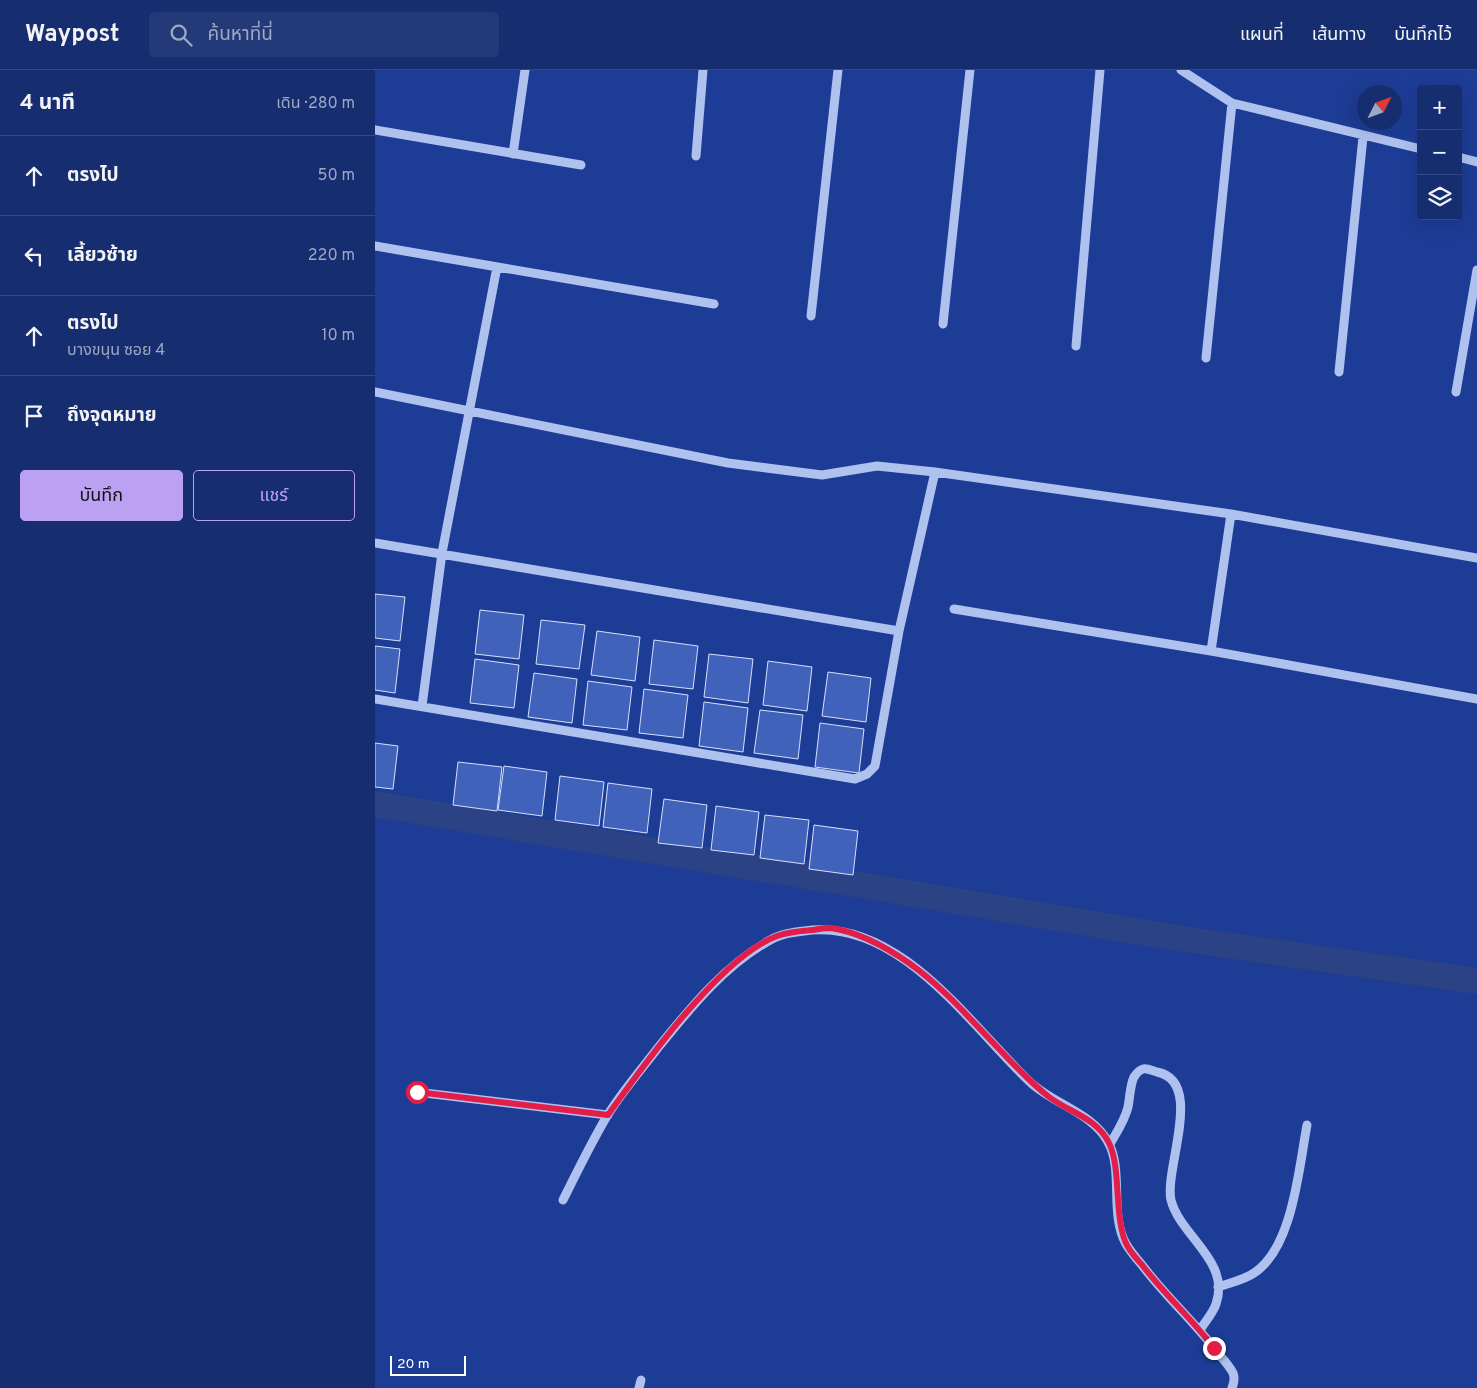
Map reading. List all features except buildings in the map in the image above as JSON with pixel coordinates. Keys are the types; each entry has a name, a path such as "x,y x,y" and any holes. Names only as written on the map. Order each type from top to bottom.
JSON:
{"street":[{"path":"513,154 525,70"},
{"path":"696,156 703,70"},
{"path":"811,316 838,70"},
{"path":"943,324 970,70"},
{"path":"1076,346 1100,70"},
{"path":"1181,70 1232,103 1363,137 1417,148"},
{"path":"1205,358 1232,103"},
{"path":"375,130 581,165"},
{"path":"1339,372 1363,137"},
{"path":"1462,159 1477,162"},
{"path":"375,246 714,304"},
{"path":"422,706 442,553 497,267"},
{"path":"1456,392 1477,270"},
{"path":"375,392 728,463 822,476 877,466 935,472 1231,514 1477,558"},
{"path":"375,699 855,779 867,774 875,766 899,631 935,472"},
{"path":"1211,652 1231,514"},
{"path":"375,543 899,631"},
{"path":"954,609 1477,699"},
{"path":"563,1200 608,1115 675,1027 704,994 734,965 755,948 777,936 829,928 859,936 910,964 946,994 1031,1082 1052,1099 1085,1118 1105,1135 1110,1144 1114,1159 1118,1219 1125,1244 1164,1294 1200,1330 1233,1374 1232,1388"},
{"path":"1110,1144 1128,1108 1134,1078 1138,1072 1144,1069 1164,1073 1173,1080 1179,1091 1181,1122 1171,1177 1171,1198 1176,1213 1203,1248 1214,1267 1218,1287 1216,1304 1200,1330"},
{"path":"417,1092 608,1115"},
{"path":"1218,1287 1254,1273 1268,1259 1279,1241 1289,1219 1307,1125"}],"waterway":[{"path":"375,804 1177,938 1477,981"}],"route":[{"path":"417,1092 608,1115 639,1071 704,994 755,948 777,936 829,928 859,936 910,964 946,994 1031,1082 1052,1099 1085,1118 1105,1135 1110,1144 1114,1159 1118,1219 1125,1244 1164,1294 1200,1330 1214,1348"}]}
